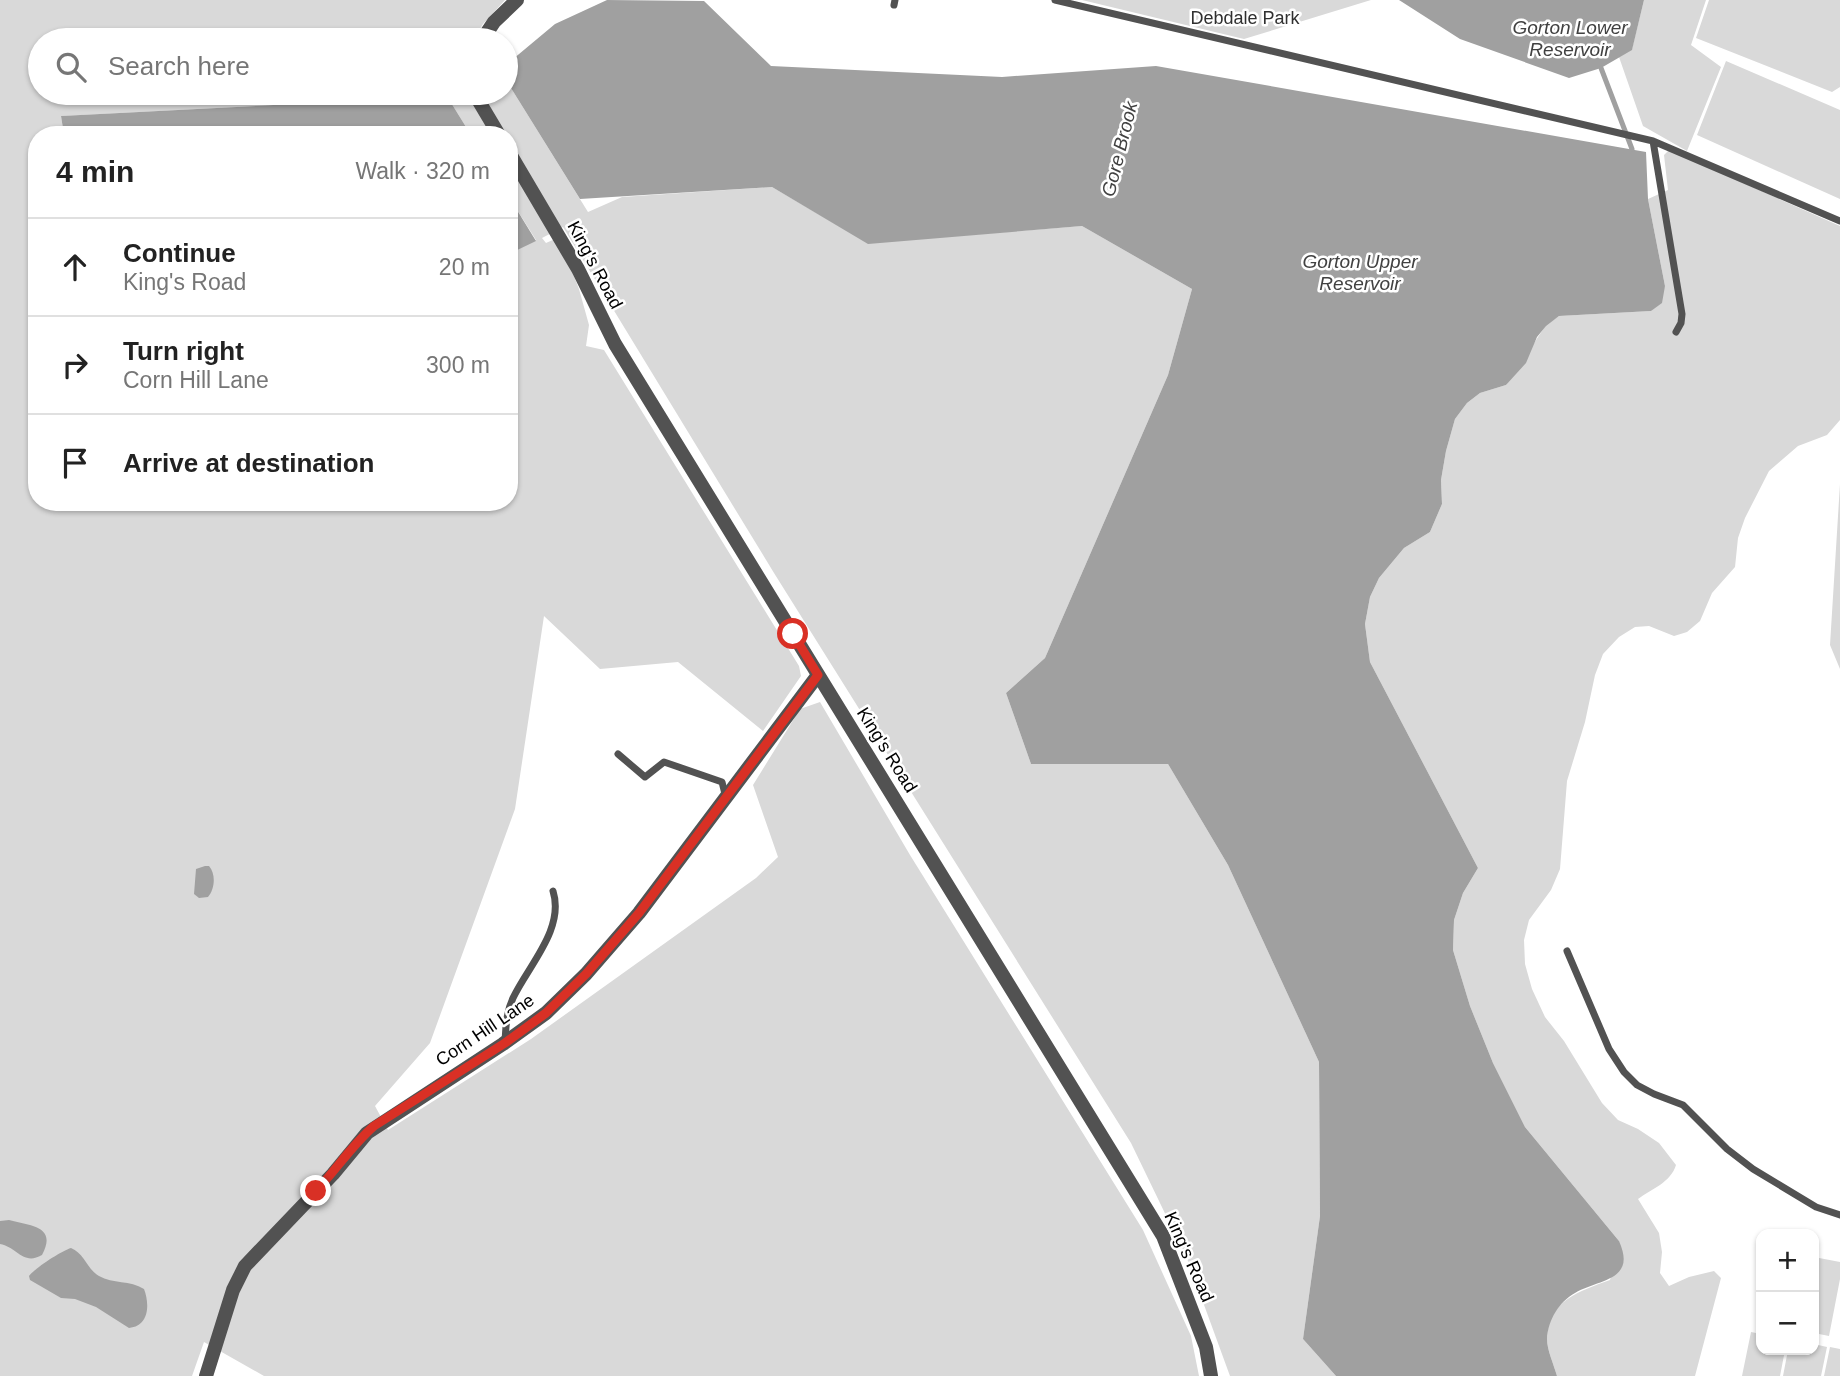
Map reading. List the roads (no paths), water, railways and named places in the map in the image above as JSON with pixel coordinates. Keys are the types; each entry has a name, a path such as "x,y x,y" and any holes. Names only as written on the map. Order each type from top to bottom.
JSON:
{"street":[{"path":"490,28 517,0"},
{"path":"481,105 494,126"},
{"name":"King's Road","path":"518,167 578,269 615,344 1163,1236 1206,1347 1211,1376"},
{"name":"Corn Hill Lane","path":"206,1376 233,1290 245,1266 333,1174 360,1139 374,1126 505,1043 546,1013 586,974 639,913 818,675"}],"lane":[{"path":"1055,0 1653,141 1840,221"},
{"path":"1653,141 1682,314 1676,332"},
{"path":"618,754 645,777 664,762 722,782 726,799"},
{"path":"505,1043 506,1020 512,1000 540,953 555,915 556,901 553,891"},
{"path":"1566,951 1609,1049 1624,1072 1654,1094 1683,1105 1727,1149 1754,1169 1816,1207 1840,1214"}],"water":[{"name":"Gorton Upper Reservoir","path":"607,0 704,1 771,66 1002,77 1156,66 1646,152 1648,199 1665,286 1662,303 1651,311 1559,316 1537,337 1526,363 1506,385 1480,393 1467,403 1455,419 1441,480 1442,504 1430,532 1404,548 1379,578 1370,597 1365,624 1370,662 1478,868 1463,893 1454,920 1453,950 1470,1006 1493,1063 1525,1127 1619,1241 1623,1254 1623,1264 1613,1277 1575,1293 1555,1312 1547,1339 1557,1376 1336,1376 1303,1339 1320,1216 1319,1062 1228,865 1168,764 1031,764 1006,693 1045,658 1168,375 1192,289 1082,226 868,244 772,187 580,199 518,99 518,55 555,24"},
{"name":"Gorton Lower Reservoir","path":"1399,0 1644,0 1632,50 1601,68 1569,78 1460,39"},
{"path":"274,105 452,105 465,126 63,126 61,116"},
{"path":"518,212 536,241 518,250"},
{"path":"205,866 211,869 213,886 208,897 199,898 194,894 196,869"},
{"path":"9,1220 39,1228 44,1232 46,1245 42,1255 35,1258 25,1257 0,1244 0,1221"},
{"path":"71,1248 99,1276 144,1289 147,1308 141,1323 129,1328 96,1307 75,1299 61,1298 30,1280 29,1276 36,1269"}],"waterway":[{"path":"1601,68 1632,149"}],"park label":[{"name":"Debdale Park","path":"1245,18"}],"water label":[{"name":"Gore Brook","path":"1119,149"}]}
